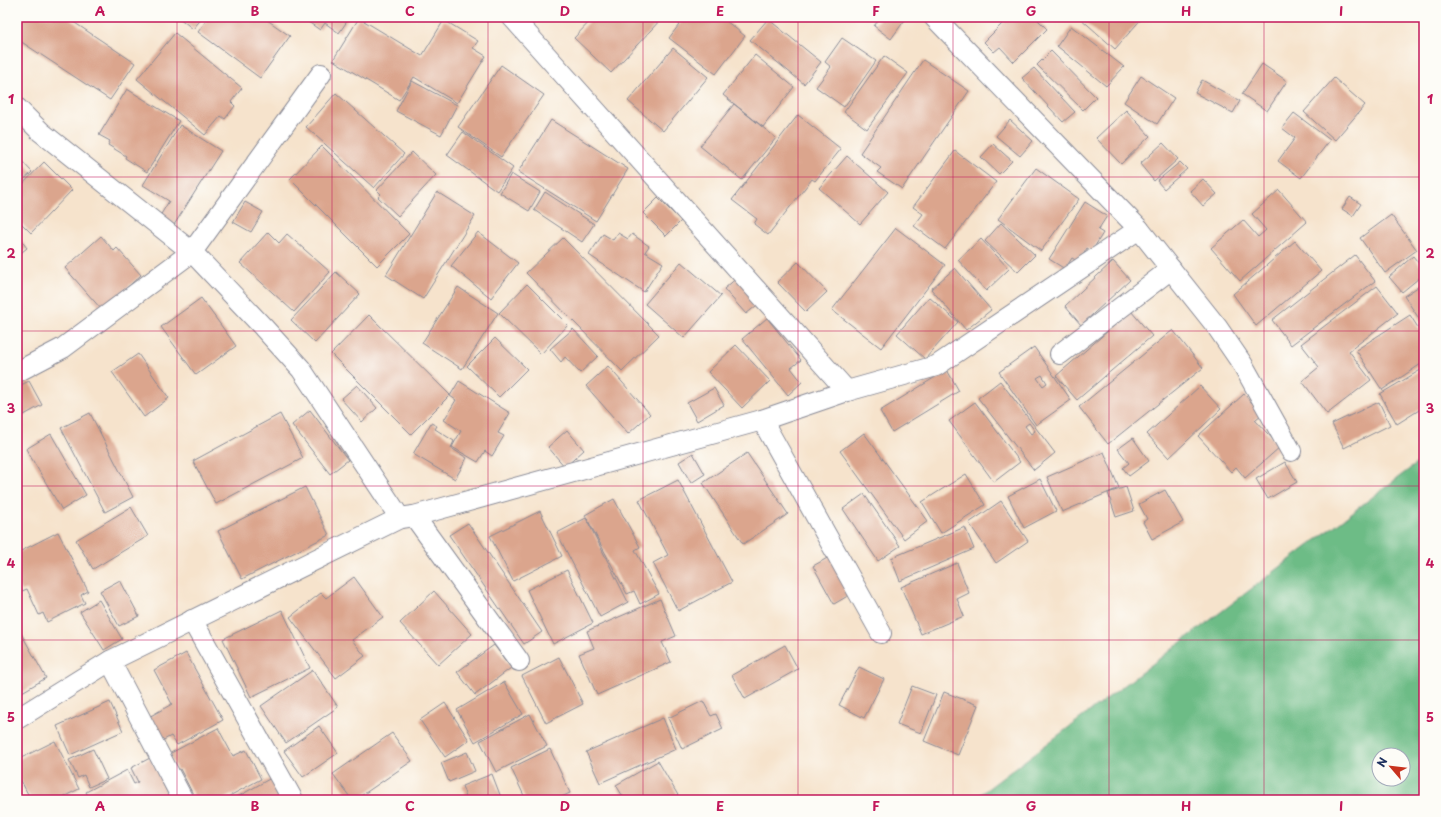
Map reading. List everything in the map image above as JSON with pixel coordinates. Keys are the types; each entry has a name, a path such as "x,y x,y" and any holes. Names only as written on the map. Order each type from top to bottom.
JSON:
{"street":[{"path":"512,17 847,391"},
{"path":"934,17 1139,229 1217,327 1243,365 1291,451"},
{"path":"17,372 63,348 192,252 321,74"},
{"path":"17,108 41,132 192,252 301,370 407,517 519,661"},
{"path":"17,719 110,661 407,517 762,420 847,391 936,366 1139,229"},
{"path":"1060,354 1171,269"},
{"path":"762,420 881,633"},
{"path":"192,620 294,800"},
{"path":"110,661 183,800"}],"green space":[{"path":"1424,458 1424,800 973,800"}],"building":[{"path":"17,17 66,17 135,63 110,100 17,39"},
{"path":"178,17 203,17 193,29"},
{"path":"209,17 263,17 290,36 260,78 198,32"},
{"path":"301,17 350,17 339,33 325,23 320,30"},
{"path":"594,17 663,17 611,73 574,38"},
{"path":"685,17 721,17 745,36 716,74 669,38"},
{"path":"881,17 907,17 891,39 874,26"},
{"path":"1009,17 1035,17 1047,29 1014,62 1000,47 994,52 984,42"},
{"path":"1079,17 1143,17 1115,49"},
{"path":"359,18 422,56 444,20 478,41 473,48 486,56 457,103 414,77 399,100 333,60"},
{"path":"768,19 821,62 804,84 750,40"},
{"path":"1071,26 1124,67 1106,86 1057,46"},
{"path":"175,33 242,88 231,102 235,106 225,119 221,116 205,135 137,79"},
{"path":"842,38 876,61 844,107 816,87 831,67 825,62"},
{"path":"673,48 708,77 663,131 628,101"},
{"path":"1051,51 1096,97 1083,110 1037,65"},
{"path":"755,55 794,87 763,127 723,95"},
{"path":"884,56 908,73 867,129 844,112"},
{"path":"923,60 969,91 902,189 877,172 881,168 860,153"},
{"path":"1262,64 1287,81 1267,111 1242,94"},
{"path":"501,65 544,95 501,157 458,127"},
{"path":"1034,68 1075,112 1063,122 1022,78"},
{"path":"1141,76 1174,98 1157,124 1124,102"},
{"path":"1334,78 1365,105 1335,140 1304,112"},
{"path":"1202,80 1240,101 1233,113 1195,93"},
{"path":"412,81 457,105 441,135 396,111"},
{"path":"127,89 179,121 147,172 125,158 126,156 108,145 110,141 99,135"},
{"path":"336,93 404,154 374,188 306,127"},
{"path":"734,104 776,138 742,180 700,146"},
{"path":"1126,110 1150,136 1121,164 1096,138"},
{"path":"1294,113 1330,140 1301,178 1278,161 1295,138 1282,128"},
{"path":"798,115 841,149 815,181 812,179 768,235 754,224 757,219 732,200"},
{"path":"551,120 628,169 596,221 518,172"},
{"path":"1010,120 1033,141 1020,156 996,136"},
{"path":"180,125 221,151 174,225 160,216 169,201 143,185"},
{"path":"463,132 513,168 497,191 447,155"},
{"path":"1163,143 1178,159 1154,181 1140,164"},
{"path":"993,144 1012,161 999,174 981,157"},
{"path":"322,146 409,234 377,266 290,179"},
{"path":"955,151 996,182 945,249 914,226 923,214 913,207"},
{"path":"412,152 436,175 398,216 378,197 381,194 377,190"},
{"path":"17,156 32,172 17,186"},
{"path":"847,156 888,192 860,224 819,188"},
{"path":"44,162 72,190 31,233 17,219 17,190"},
{"path":"1180,162 1187,169 1164,189 1157,181"},
{"path":"1036,168 1079,199 1041,251 998,219"},
{"path":"511,174 540,192 529,211 500,193"},
{"path":"1203,179 1217,194 1203,206 1190,191"},
{"path":"1279,190 1307,222 1240,281 1211,248 1243,220 1258,237 1266,230 1252,214"},
{"path":"437,192 475,216 423,299 386,275"},
{"path":"545,192 594,224 582,242 534,210"},
{"path":"1350,197 1361,204 1353,216 1342,209"},
{"path":"658,198 681,221 666,236 643,213"},
{"path":"245,202 263,212 251,232 233,222"},
{"path":"1085,202 1107,216 1098,230 1103,233 1092,251 1087,248 1079,262 1072,258 1065,269 1049,259"},
{"path":"1391,215 1417,250 1385,273 1360,238"},
{"path":"1001,223 1035,255 1018,272 985,241"},
{"path":"896,228 945,265 881,348 832,310"},
{"path":"268,232 279,243 287,234 330,272 294,312 240,263"},
{"path":"478,232 518,263 491,298 451,266"},
{"path":"618,233 628,239 632,234 649,246 645,252 663,263 644,292 589,255 603,234 613,240"},
{"path":"17,235 27,248 17,256"},
{"path":"101,236 114,251 117,248 141,275 102,310 65,268"},
{"path":"563,238 659,335 622,371 526,273"},
{"path":"981,239 1009,269 986,291 958,260"},
{"path":"1295,241 1321,271 1256,326 1233,294"},
{"path":"1355,255 1375,281 1291,345 1272,320"},
{"path":"1413,256 1424,270 1424,274 1402,292 1389,277"},
{"path":"1113,261 1130,280 1081,325 1065,306"},
{"path":"681,262 721,296 684,338 645,304"},
{"path":"798,262 827,292 806,312 777,282"},
{"path":"955,268 991,310 966,330 931,289"},
{"path":"336,272 360,294 315,343 291,320"},
{"path":"739,276 761,302 746,314 724,289"},
{"path":"1424,283 1424,326 1404,296"},
{"path":"527,284 568,325 541,354 499,313"},
{"path":"1377,286 1398,313 1349,351 1371,380 1327,414 1302,381 1319,367 1301,344"},
{"path":"458,287 498,313 462,369 422,343"},
{"path":"929,297 958,322 925,359 897,334"},
{"path":"201,298 236,346 196,375 161,327"},
{"path":"1131,311 1152,336 1077,400 1056,376"},
{"path":"369,315 450,395 411,434 331,354"},
{"path":"1410,315 1424,337 1424,362 1382,390 1356,350"},
{"path":"767,318 801,360 791,368 802,382 788,395 742,339"},
{"path":"573,329 598,356 580,373 565,357 561,362 550,349"},
{"path":"1173,330 1203,368 1108,444 1079,407"},
{"path":"495,338 527,369 499,397 467,366"},
{"path":"736,345 770,381 742,408 708,372"},
{"path":"1034,347 1071,400 1036,425 999,372","holes":["1042,375 1047,383 1043,386 1037,378"]},
{"path":"138,354 169,398 144,417 112,372"},
{"path":"608,366 650,414 628,434 586,386"},
{"path":"1424,368 1424,407 1397,424 1380,394"},
{"path":"947,370 959,391 892,432 880,411"},
{"path":"29,381 42,405 24,415 17,402 17,387"},
{"path":"459,381 510,413 498,433 504,436 492,456 485,451 478,462 452,447 461,431 444,420 456,400 450,396"},
{"path":"1000,381 1055,453 1034,470 978,398","holes":["1029,423 1035,431 1031,434 1025,426"]},
{"path":"357,385 377,408 362,422 341,399"},
{"path":"1200,386 1221,409 1169,458 1147,434"},
{"path":"714,388 724,405 697,421 687,403"},
{"path":"1244,394 1262,414 1255,420 1280,447 1245,478 1236,467 1231,472 1198,436"},
{"path":"975,402 1020,462 994,482 949,421"},
{"path":"1379,402 1390,425 1344,448 1332,424"},
{"path":"310,410 348,460 330,474 292,425"},
{"path":"90,413 133,497 105,512 61,428"},
{"path":"280,414 303,458 216,504 193,461"},
{"path":"431,423 437,426 435,429 454,441 451,448 467,458 455,479 413,454"},
{"path":"567,430 584,450 565,467 548,447"},
{"path":"864,433 928,521 904,539 840,451"},
{"path":"51,434 86,495 62,510 26,449"},
{"path":"1133,438 1149,461 1129,476 1123,468 1129,463 1118,449"},
{"path":"1104,452 1119,488 1062,512 1047,477"},
{"path":"693,453 705,474 691,483 679,462"},
{"path":"747,453 788,514 743,544 703,483"},
{"path":"1285,462 1297,482 1268,499 1256,479"},
{"path":"966,474 985,505 941,533 922,502"},
{"path":"1040,479 1056,511 1024,528 1008,496"},
{"path":"678,480 732,582 678,611 653,563 668,555 639,500"},
{"path":"305,487 329,535 242,579 218,531"},
{"path":"1126,487 1134,511 1116,517 1108,493"},
{"path":"1165,490 1183,522 1152,539 1143,522 1147,519 1139,504"},
{"path":"864,494 900,546 878,561 843,509"},
{"path":"614,499 640,547 635,550 659,594 640,604 634,591 627,594 585,515"},
{"path":"1001,501 1028,541 996,563 969,523"},
{"path":"131,507 148,536 93,569 76,540"},
{"path":"540,511 562,556 513,581 490,536"},
{"path":"586,518 628,602 600,617 557,533"},
{"path":"468,523 542,632 524,644 449,535"},
{"path":"965,527 974,549 900,581 891,558"},
{"path":"58,532 88,591 81,595 85,603 47,622 43,613 39,615 27,589 22,591 17,582 17,553"},
{"path":"831,556 851,594 834,604 813,566"},
{"path":"957,563 969,593 957,599 964,616 921,634 901,587"},
{"path":"567,570 593,623 553,644 527,590"},
{"path":"354,577 383,617 352,640 365,656 336,678 290,617 321,593 326,598"},
{"path":"120,580 139,616 119,626 100,591"},
{"path":"434,591 472,634 438,665 400,623"},
{"path":"660,599 676,636 662,642 671,662 597,695 579,654 594,648 587,631"},
{"path":"99,600 122,639 104,650 80,612"},
{"path":"282,610 310,668 251,697 223,639"},
{"path":"17,626 46,678 17,695"},
{"path":"494,645 511,668 475,695 457,672"},
{"path":"785,645 798,669 745,699 732,675"},
{"path":"186,653 223,720 177,745 171,736 160,742 147,718 172,704 154,670"},
{"path":"559,657 583,704 546,723 522,676"},
{"path":"859,667 884,679 864,718 839,705"},
{"path":"313,670 338,707 286,743 261,706"},
{"path":"504,682 523,714 475,742 457,710"},
{"path":"912,686 936,695 921,733 897,724"},
{"path":"944,692 978,705 958,755 924,741"},
{"path":"703,701 711,716 716,714 723,729 682,749 668,718"},
{"path":"110,702 123,731 70,755 57,726"},
{"path":"445,703 469,740 445,757 420,720"},
{"path":"530,714 547,746 496,772 480,741"},
{"path":"663,718 676,749 600,783 586,752"},
{"path":"319,726 338,753 303,777 284,751"},
{"path":"218,728 233,756 246,750 261,779 222,800 196,800 180,769 177,770 169,754"},
{"path":"392,733 412,761 355,800 352,800 333,774"},
{"path":"55,741 79,789 57,800 31,800 17,773 17,760"},
{"path":"93,749 107,779 89,787 84,775 78,778 69,760"},
{"path":"550,749 570,793 555,800 526,800 511,768"},
{"path":"467,752 475,771 449,782 441,763"},
{"path":"150,758 171,800 90,800 86,792 127,770 134,784 138,782 131,768"},
{"path":"658,761 679,797 674,800 625,800 616,785"},
{"path":"492,774 502,800 467,800 462,786"},
{"path":"271,778 283,800 232,800"}]}
